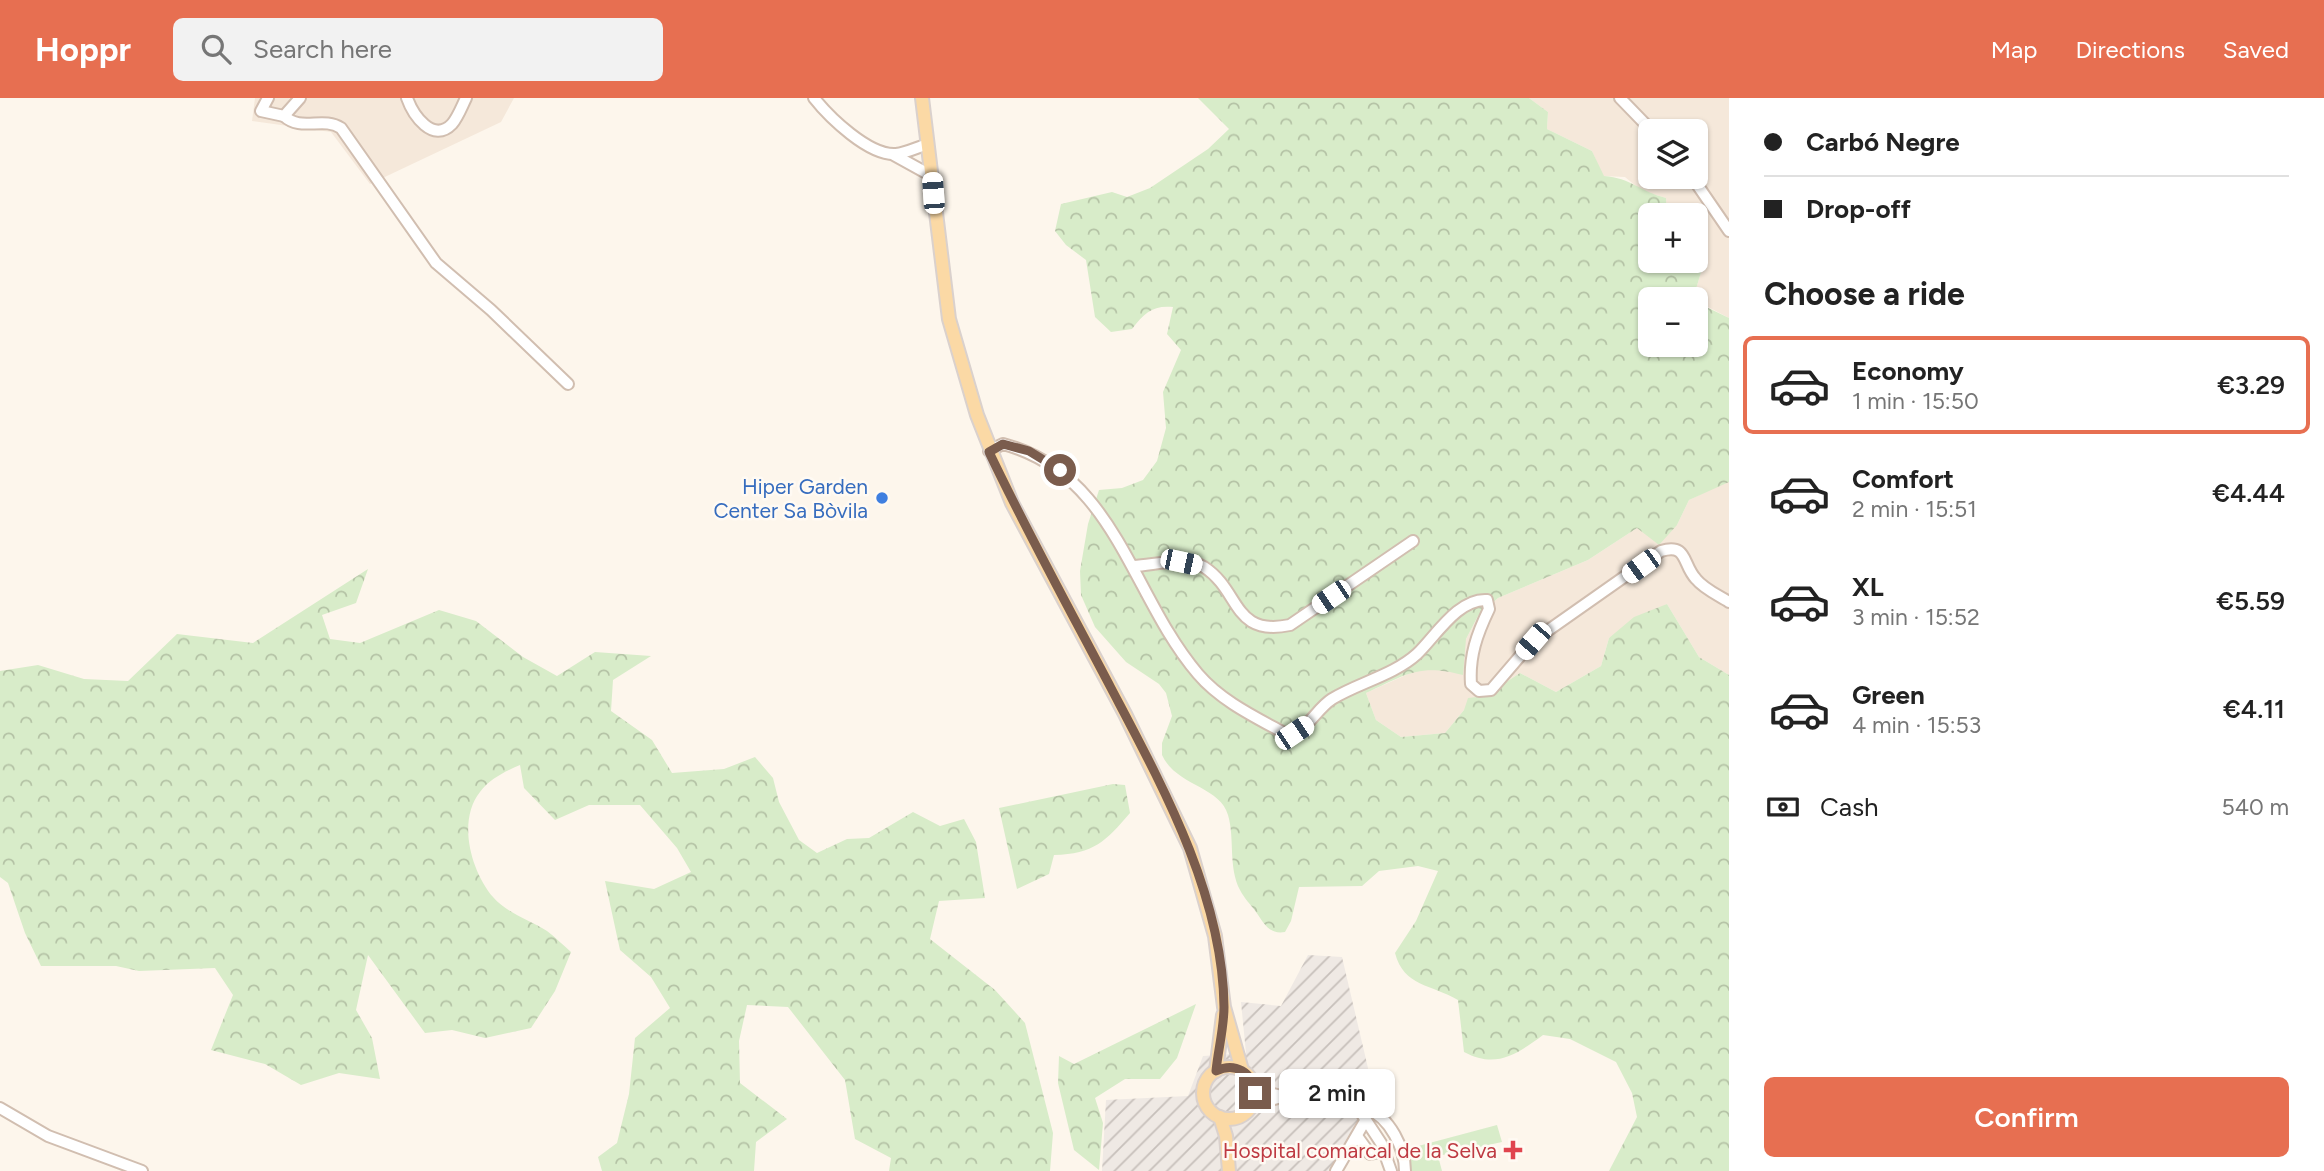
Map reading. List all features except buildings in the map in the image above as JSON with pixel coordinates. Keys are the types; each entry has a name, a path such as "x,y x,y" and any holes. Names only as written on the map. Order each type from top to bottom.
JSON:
{"main road":[{"path":"922,98 949,318 989,452 1012,503 1160,783 1190,848 1215,936 1224,1007 1242,1070 1255,1088 1252,1105 1240,1117 1229,1156"},
{"path":"1216,1071 1224,1007"},
{"path":"1240,1117 1220,1117 1209,1110 1203,1094 1206,1081 1216,1071 1230,1067 1242,1070"},
{"path":"1220,1117 1229,1156 1229,1171"}],"street":[{"path":"268,98 261,111 284,116 298,125 334,123 341,128 436,263 491,310 568,384"},
{"path":"284,116 300,98"},
{"path":"407,98 414,115 432,130 444,130 453,122 466,98"},
{"path":"814,98 829,116 861,141 932,176"},
{"path":"1620,98 1640,119"},
{"path":"894,155 928,144"},
{"path":"1700,189 1729,231"},
{"path":"989,452 1003,444 1016,447 1029,451 1060,470 1096,506 1134,566 1167,632 1197,673 1216,693 1286,734 1294,733 1308,724 1329,701 1414,656 1459,610 1479,599 1487,600 1489,608 1476,636 1470,667 1471,684 1479,691 1491,690 1533,641 1661,551 1672,548 1680,552 1698,582 1729,603"},
{"path":"1134,566 1181,562 1202,566 1214,576 1239,611 1256,626 1273,628 1290,625 1413,541"},
{"path":"1255,1088 1278,1098 1368,1109 1382,1119 1400,1146 1405,1158 1405,1171"},
{"path":"1252,1105 1278,1098"},
{"path":"0,1108 48,1136 142,1171"},
{"path":"1358,1108 1385,1151 1391,1171"},
{"path":"1365,1121 1382,1119"},
{"path":"1336,1171 1365,1121"},
{"path":"1357,1136 1370,1154 1385,1151"}],"shaded area":[{"path":"255,98 514,98 501,122 370,184 331,132 252,121"},
{"path":"1529,98 1729,98 1729,318 1708,307 1708,287 1697,287 1701,273 1708,273 1708,203 1666,203 1666,198 1640,189 1708,189 1708,119 1638,119 1638,188 1625,177 1603,176 1592,151 1547,129 1548,112"},
{"path":"1729,482 1729,675 1699,657 1667,604 1609,638 1601,666 1556,692 1520,673 1464,710 1445,733 1401,737 1376,720 1366,693 1419,669 1443,669 1466,639 1478,616 1498,598 1588,560 1637,528 1677,525 1689,500"},
{"path":"1308,955 1342,957 1368,1068 1365,1101 1343,1171 1102,1171 1106,1100 1188,1096 1203,1056 1246,1053 1241,1002 1281,1006"}],"green space":[{"path":"1198,98 1529,98 1548,112 1547,129 1592,151 1604,176 1621,179 1638,189 1666,198 1666,203 1638,203 1638,273 1701,273 1697,287 1638,287 1638,357 1708,357 1708,308 1729,318 1729,482 1689,500 1677,525 1659,545 1637,528 1588,560 1498,598 1478,616 1466,639 1463,675 1435,670 1423,671 1402,676 1366,693 1376,720 1401,737 1445,733 1464,710 1468,698 1485,696 1520,673 1556,692 1601,666 1609,638 1634,617 1667,604 1699,657 1729,675 1729,1171 1609,1171 1637,1117 1632,1093 1616,1062 1570,1039 1543,1035 1515,1054 1496,1059 1475,1057 1464,1052 1458,1000 1412,979 1399,964 1395,953 1416,921 1438,871 1418,866 1379,871 1362,886 1299,887 1291,921 1285,932 1275,932 1268,927 1243,896 1236,881 1230,824 1223,805 1207,791 1177,773 1162,755 1162,743 1172,716 1166,693 1159,684 1126,662 1095,627 1081,595 1080,571 1088,524 1099,490 1122,488 1143,480 1157,461 1166,428 1163,392 1181,350 1167,334 1173,307 1154,309 1145,314 1132,329 1111,332 1095,317 1086,260 1066,245 1055,231 1061,204 1112,192 1127,197 1150,188 1208,149 1229,129"},
{"path":"368,569 356,603 322,615 330,639 360,643 439,610 476,621 523,657 557,676 595,652 651,656 613,680 611,711 652,740 672,773 724,769 755,757 773,778 779,802 799,840 817,853 847,839 869,838 913,812 940,826 964,819 976,842 985,898 939,901 930,939 995,990 1025,1023 1053,1133 1050,1171 889,1171 891,1158 855,1139 845,1080 788,1007 747,1005 739,1041 740,1083 787,1119 756,1142 754,1171 602,1171 598,1157 617,1143 629,1094 635,1038 670,1008 651,977 620,950 605,881 654,889 691,872 677,848 640,805 589,805 555,820 524,788 520,765 493,779 480,792 469,817 468,831 478,874 493,897 512,912 547,931 571,952 555,991 531,1028 485,1038 452,1030 425,1033 368,955 356,1010 372,1038 380,1079 339,1073 301,1085 265,1064 211,1050 233,995 215,968 139,971 116,966 41,966 25,933 8,883 0,877 0,671 38,665 84,679 128,681 177,634 253,643"},
{"path":"1113,784 1125,785 1130,813 1121,823 1106,838 1089,849 1054,855 1049,874 1017,889 999,808"},
{"path":"1196,1004 1177,1058 1160,1079 1125,1079 1095,1098 1103,1123 1099,1170 1074,1150 1058,1083 1059,1056 1074,1064"},
{"path":"1497,1125 1502,1142 1438,1156 1442,1171 1409,1171 1407,1149"}],"place":[{"name":"Hiper Garden Center Sa Bòvila","path":"882,498"},
{"name":"Hospital comarcal de la Selva","path":"1513,1150"}],"route":[{"path":"1060,470 1029,451 1003,444 989,452 1012,503 1125,714 1190,848 1215,936 1224,1007 1216,1071 1224,1067 1242,1070 1252,1081 1255,1093"}]}
